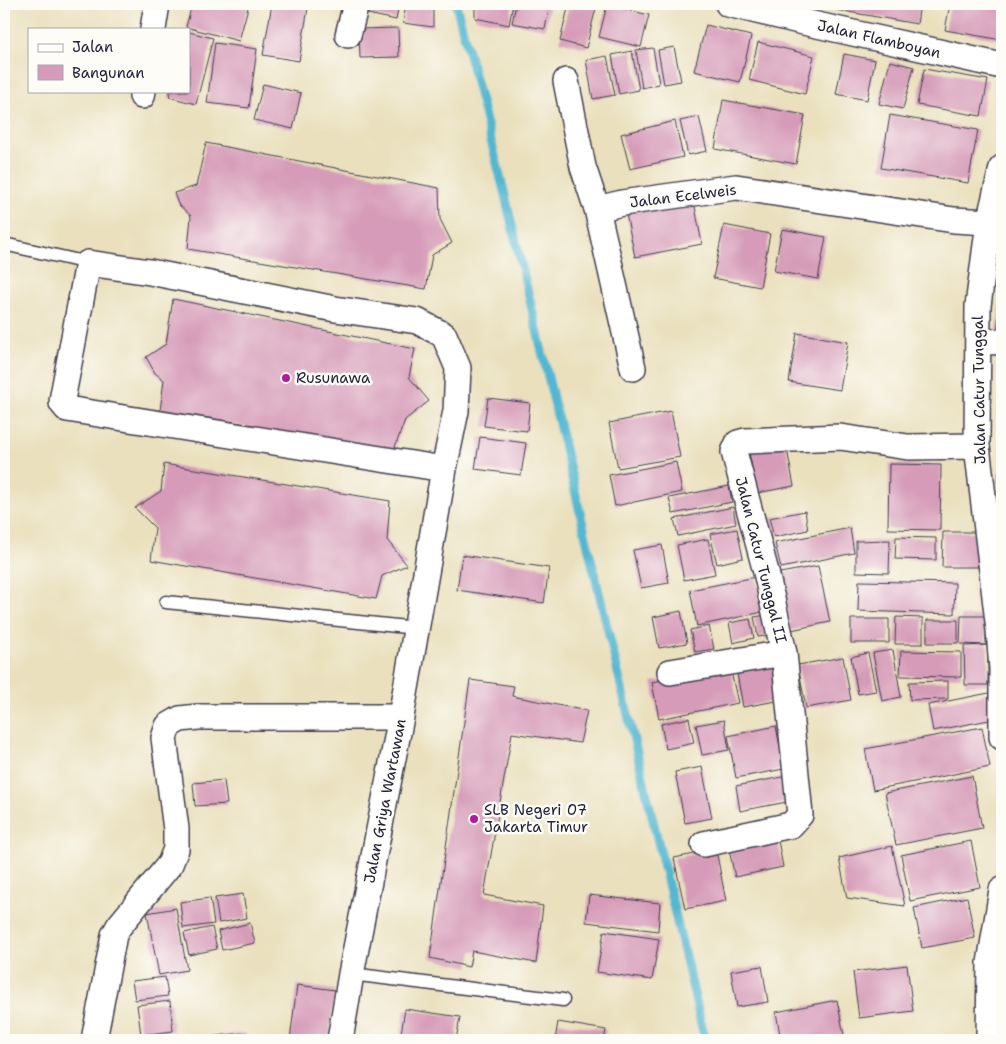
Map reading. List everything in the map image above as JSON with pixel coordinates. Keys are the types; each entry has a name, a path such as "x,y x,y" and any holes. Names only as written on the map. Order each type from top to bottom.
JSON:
{"street":[{"path":"153,28 158,4"},
{"path":"348,35 356,4"},
{"name":"Jalan Flamboyan","path":"728,4 1002,66"},
{"path":"566,82 583,167 597,209 633,368"},
{"name":"Jalan Catur Tunggal","path":"1002,168 996,224 978,306 990,341 977,446 999,630 1002,669 1002,737"},
{"name":"Jalan Ecelweis","path":"597,209 622,203 736,187 954,220 996,224"},
{"path":"88,263 62,395 62,402 67,409 444,469"},
{"name":"Jalan Griya Wartawan","path":"88,263 150,272 335,309 417,321 444,335 458,368 456,411 340,1040"},
{"name":"Jalan Catur Tunggal II","path":"704,844 791,825 800,815 784,653 766,572 734,452 738,443 745,441 840,437 908,447 977,446"},
{"path":"670,672 784,653"},
{"path":"94,1040 114,935 119,926 170,864 176,849 176,829 164,738 168,726 180,719 198,717 401,717"},
{"path":"990,1040 990,963 1002,890"}],"lane":[{"path":"4,244 88,263"},
{"path":"166,602 416,628"},
{"path":"351,974 563,1000"}],"building":[{"path":"192,4 249,4 239,41 186,27"},
{"path":"272,4 308,8 299,61 263,55"},
{"path":"370,4 399,4 396,20 368,14"},
{"path":"406,4 433,4 433,27 403,23"},
{"path":"475,4 513,4 509,25 475,18"},
{"path":"516,4 550,4 545,29 512,23"},
{"path":"569,4 597,4 586,48 560,41"},
{"path":"797,4 822,4 821,9"},
{"path":"827,4 920,4 917,24 826,8"},
{"path":"950,4 1002,4 1002,40 945,30"},
{"path":"607,5 649,15 641,47 599,37"},
{"path":"706,25 751,36 740,82 694,71"},
{"path":"398,28 399,57 360,58 359,29"},
{"path":"190,32 213,38 196,104 169,97 170,92 190,92"},
{"path":"758,42 814,56 805,94 749,80"},
{"path":"215,43 257,49 249,108 207,103"},
{"path":"674,47 681,81 664,84 658,50"},
{"path":"653,48 659,84 642,88 636,50"},
{"path":"632,51 639,90 619,94 612,55"},
{"path":"844,54 875,60 867,100 836,94"},
{"path":"607,56 615,95 593,99 586,60"},
{"path":"890,61 914,67 903,109 879,104"},
{"path":"924,69 988,80 981,116 917,105"},
{"path":"263,84 301,93 293,129 254,120"},
{"path":"723,100 805,115 796,164 715,149"},
{"path":"890,115 978,130 968,183 881,168"},
{"path":"699,117 707,151 688,155 680,121"},
{"path":"675,121 683,157 630,169 621,134"},
{"path":"206,143 439,188 440,219 452,243 432,255 426,289 188,249 191,216 178,204 174,193 196,186"},
{"path":"693,196 702,244 635,257 625,209"},
{"path":"724,225 770,234 760,287 713,278"},
{"path":"782,229 826,237 818,279 774,271"},
{"name":"Rusunawa","path":"173,299 415,349 409,377 429,401 405,420 392,455 160,411 164,380 155,373 146,357 166,344"},
{"path":"1002,299 1002,336 997,335"},
{"path":"797,333 848,342 840,390 789,382"},
{"path":"488,398 530,403 527,431 484,426"},
{"path":"671,411 680,457 618,468 609,423"},
{"path":"480,437 526,443 521,475 475,469"},
{"path":"786,444 794,486 757,493 749,452"},
{"path":"676,462 682,492 615,506 609,475"},
{"path":"164,464 390,501 387,540 407,565 382,576 376,599 151,560 155,528 135,508 161,491"},
{"path":"889,464 941,465 940,530 888,529"},
{"path":"999,471 1002,471 1002,496 999,496"},
{"path":"729,486 732,502 673,514 669,498"},
{"path":"1000,501 1002,501 1002,521 1000,521"},
{"path":"733,507 736,524 678,536 674,519"},
{"path":"805,511 808,530 774,537 769,518"},
{"path":"850,528 854,553 781,568 775,543"},
{"path":"737,529 743,558 717,564 710,534"},
{"path":"943,532 978,532 978,567 942,567"},
{"path":"896,537 936,538 936,560 895,559"},
{"path":"708,539 715,574 684,580 677,545"},
{"path":"890,540 889,573 856,572 856,541"},
{"path":"662,545 669,583 641,588 633,550"},
{"path":"462,555 549,568 544,603 457,590"},
{"path":"818,566 830,622 791,630 780,573"},
{"path":"756,577 763,612 697,626 690,590"},
{"path":"859,581 955,583 954,614 858,611"},
{"path":"681,611 687,643 659,648 653,617"},
{"path":"767,615 771,635 758,637 754,617"},
{"path":"961,616 986,616 986,645 960,644"},
{"path":"896,617 923,618 923,644 895,644"},
{"path":"750,619 754,638 733,643 729,623"},
{"path":"851,619 889,619 889,643 851,643"},
{"path":"927,620 958,620 958,643 927,643"},
{"path":"709,626 714,649 695,652 690,630"},
{"path":"988,645 988,685 965,685 964,646"},
{"path":"893,650 901,697 882,701 873,653"},
{"path":"901,651 961,652 961,677 900,676"},
{"path":"868,653 876,691 858,694 851,657"},
{"path":"843,657 851,700 806,708 798,665"},
{"path":"774,661 782,700 743,707 736,668"},
{"path":"730,667 738,703 659,719 652,682"},
{"name":"SLB Negeri 07 Jakarta Timur","path":"470,680 514,686 512,696 587,711 580,743 512,733 484,895 543,906 536,963 472,951 469,967 430,958"},
{"path":"948,681 948,699 910,700 909,682"},
{"path":"989,693 994,719 933,731 928,705"},
{"path":"689,718 694,743 666,749 661,724"},
{"path":"724,720 729,750 702,755 696,725"},
{"path":"776,726 784,769 736,778 728,736"},
{"path":"982,727 990,767 873,790 865,749"},
{"path":"702,767 712,818 685,823 675,772"},
{"path":"787,776 792,801 740,811 736,786"},
{"path":"972,776 982,828 896,845 885,793"},
{"path":"224,780 227,804 195,806 193,783"},
{"path":"777,835 783,867 735,877 728,845"},
{"path":"971,841 980,887 910,901 901,855"},
{"path":"892,846 905,906 847,898 839,858"},
{"path":"716,850 726,901 685,909 674,858"},
{"path":"243,894 247,918 219,923 215,898"},
{"path":"589,895 660,903 658,931 586,922"},
{"path":"967,897 975,938 922,948 914,908"},
{"path":"210,898 214,924 183,928 180,902"},
{"path":"176,908 187,970 159,975 147,913"},
{"path":"250,923 255,943 222,950 218,931"},
{"path":"212,927 217,949 189,955 184,933"},
{"path":"604,931 659,939 652,980 597,972"},
{"path":"907,965 913,1011 859,1018 853,972"},
{"path":"762,966 768,1002 737,1007 731,971"},
{"path":"165,977 168,996 135,1000 132,981"},
{"path":"297,985 335,990 329,1040 290,1040"},
{"path":"837,1000 845,1040 781,1040 776,1012"},
{"path":"170,1001 173,1031 141,1035 137,1005"},
{"path":"405,1009 460,1017 456,1040 400,1040"},
{"path":"558,1022 606,1030 604,1040 555,1040"},
{"path":"246,1033 246,1040 197,1040 197,1038"}],"waterway":[{"path":"456,4 504,191 705,1040"}],"place":[{"name":"Rusunawa","path":"286,378"},
{"name":"SLB Negeri 07 Jakarta Timur","path":"474,819"}]}
